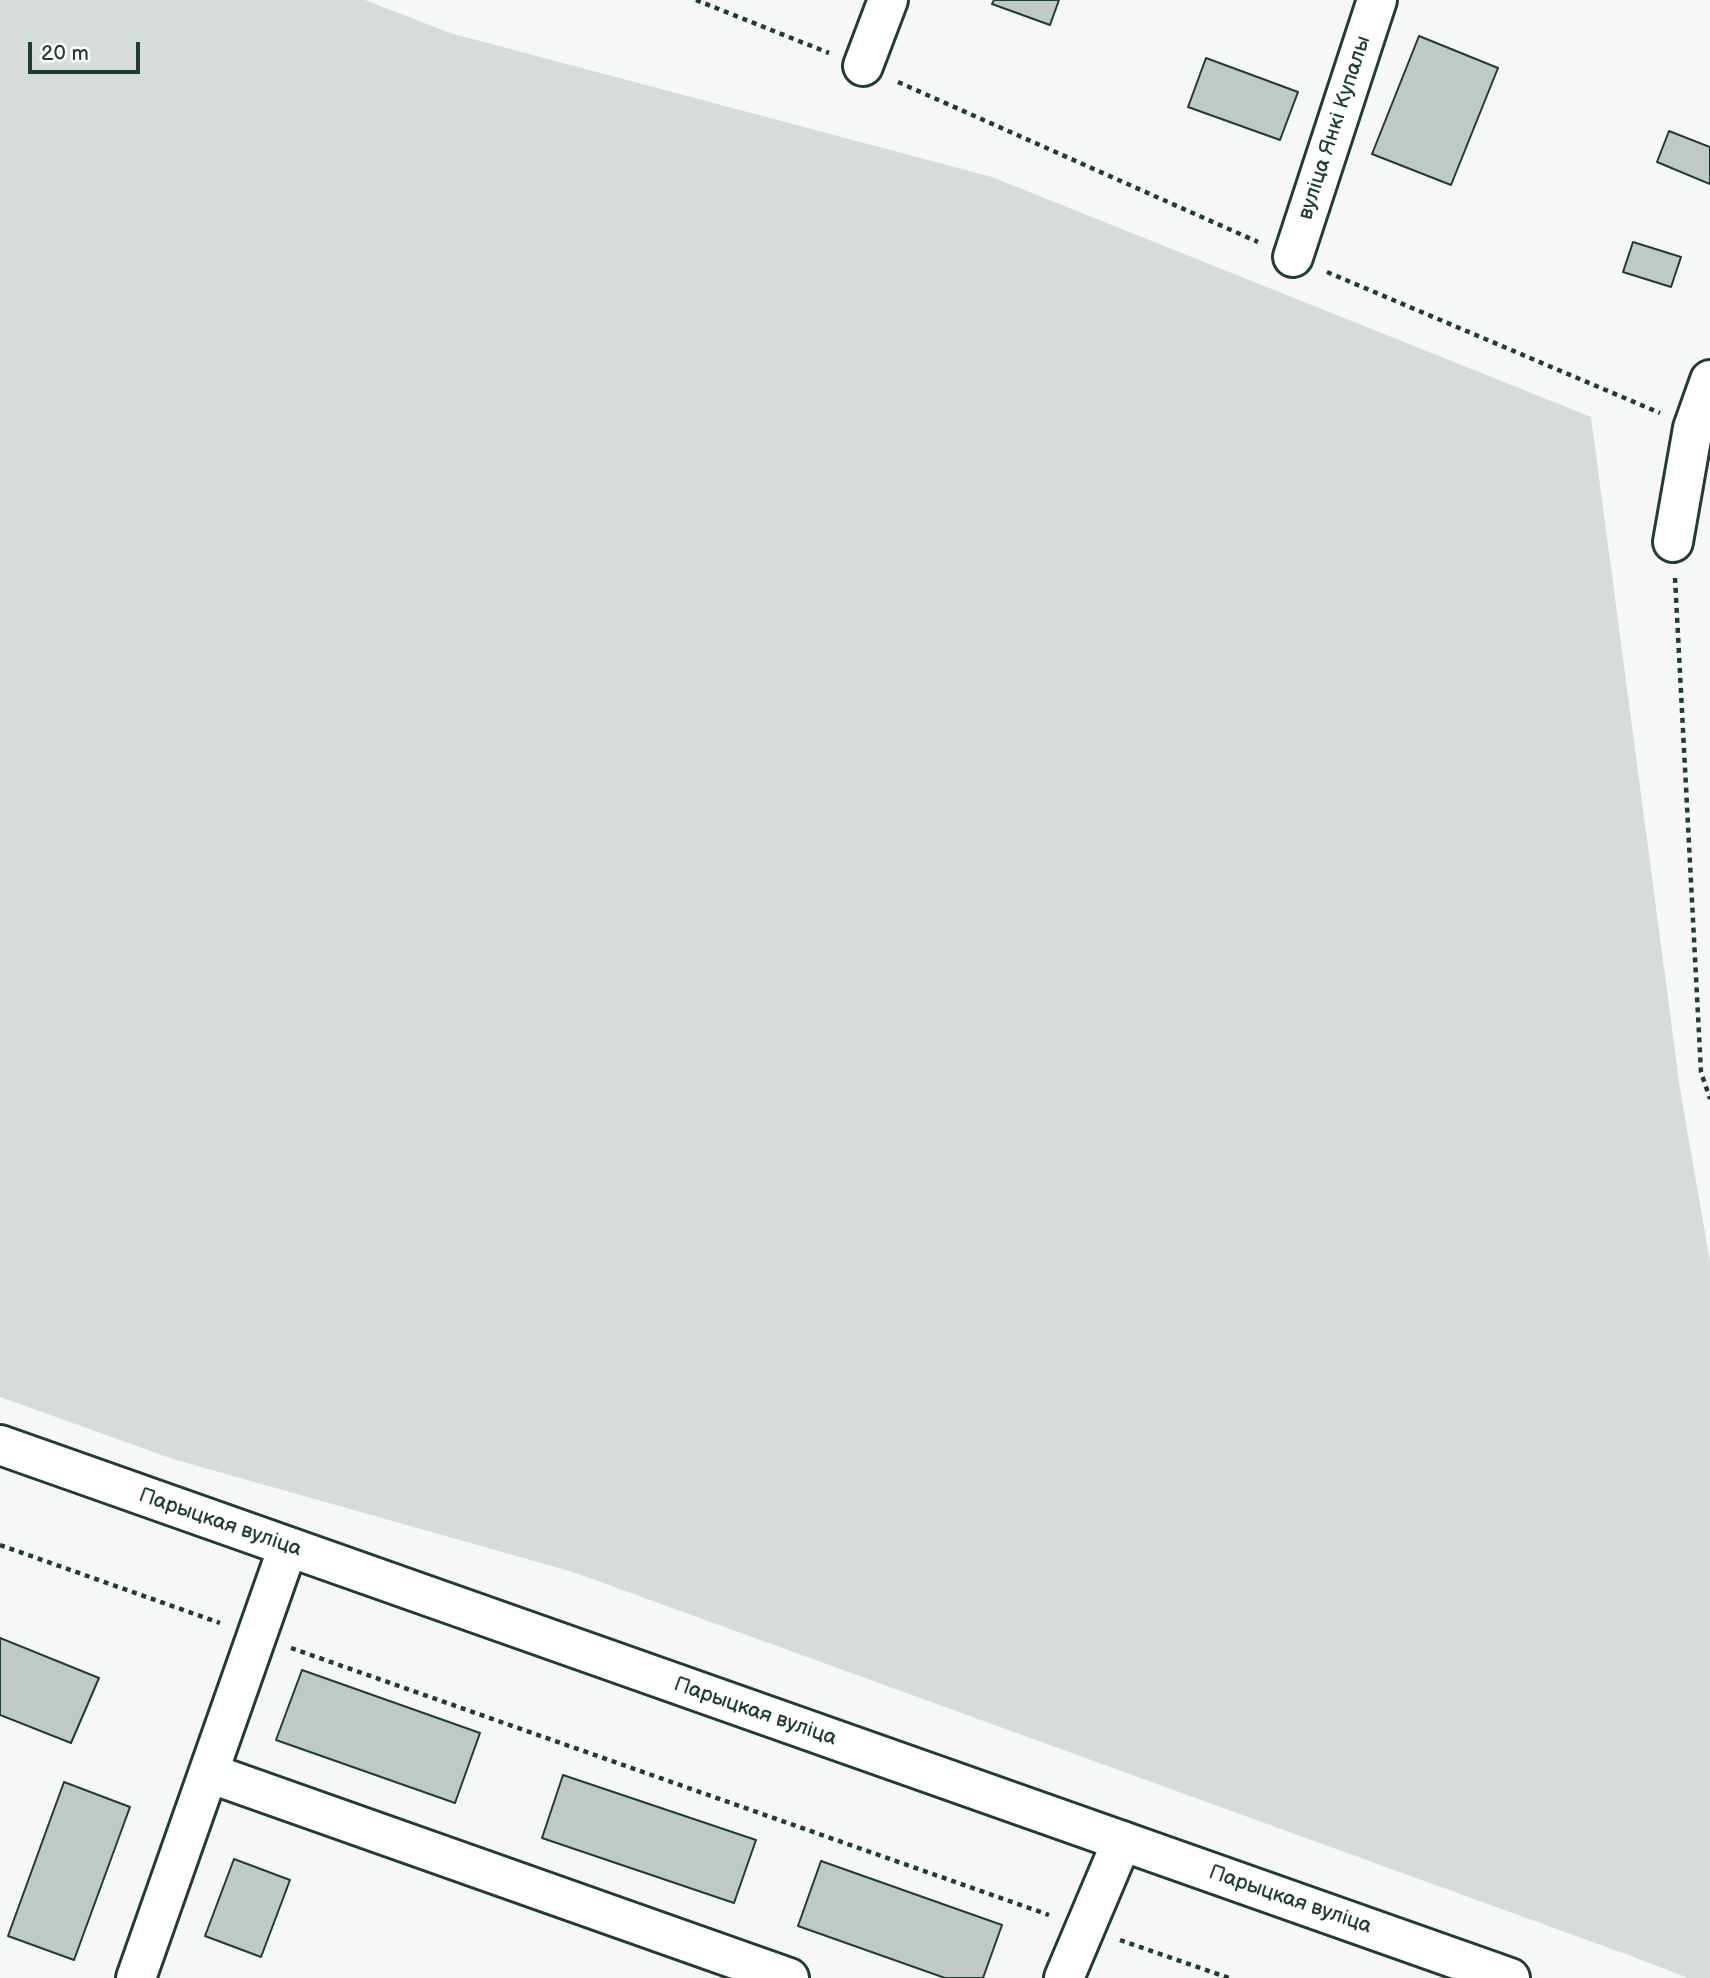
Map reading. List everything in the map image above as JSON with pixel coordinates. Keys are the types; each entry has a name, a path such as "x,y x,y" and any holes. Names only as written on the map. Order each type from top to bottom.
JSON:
{"street":[{"path":"863,66 888,0"},
{"name":"вуліца Янкі Купалы","path":"1293,257 1377,0"},
{"path":"1673,542 1693,428 1710,380"},
{"name":"Парыцкая вуліца","path":"0,1445 1502,1977"},
{"path":"136,1978 288,1547"},
{"path":"209,1773 789,1978"},
{"path":"1064,1978 1122,1841"}],"path":[{"path":"696,0 863,66 1293,257 1693,428"},
{"path":"1673,542 1701,1072 1710,1099"},
{"path":"0,1545 1229,1978"}],"shaded area":[{"path":"0,0 365,0 450,33 992,177 1591,417 1680,1089 1710,1262 1710,1978 1688,1978 573,1572 173,1459 0,1397"}],"building":[{"path":"994,0 1059,0 1050,25 992,4"},
{"path":"1419,36 1498,68 1451,185 1372,154"},
{"path":"1206,58 1298,92 1280,140 1188,107"},
{"path":"1669,131 1710,147 1710,184 1657,162"},
{"path":"1633,242 1681,257 1671,287 1623,272"},
{"path":"0,1638 99,1678 71,1743 0,1715"},
{"path":"302,1670 480,1733 455,1803 276,1740"},
{"path":"563,1775 756,1840 734,1903 542,1838"},
{"path":"64,1782 130,1807 74,1960 8,1936"},
{"path":"234,1859 290,1880 261,1957 205,1936"},
{"path":"821,1861 1002,1925 983,1978 945,1978 798,1926"}]}
